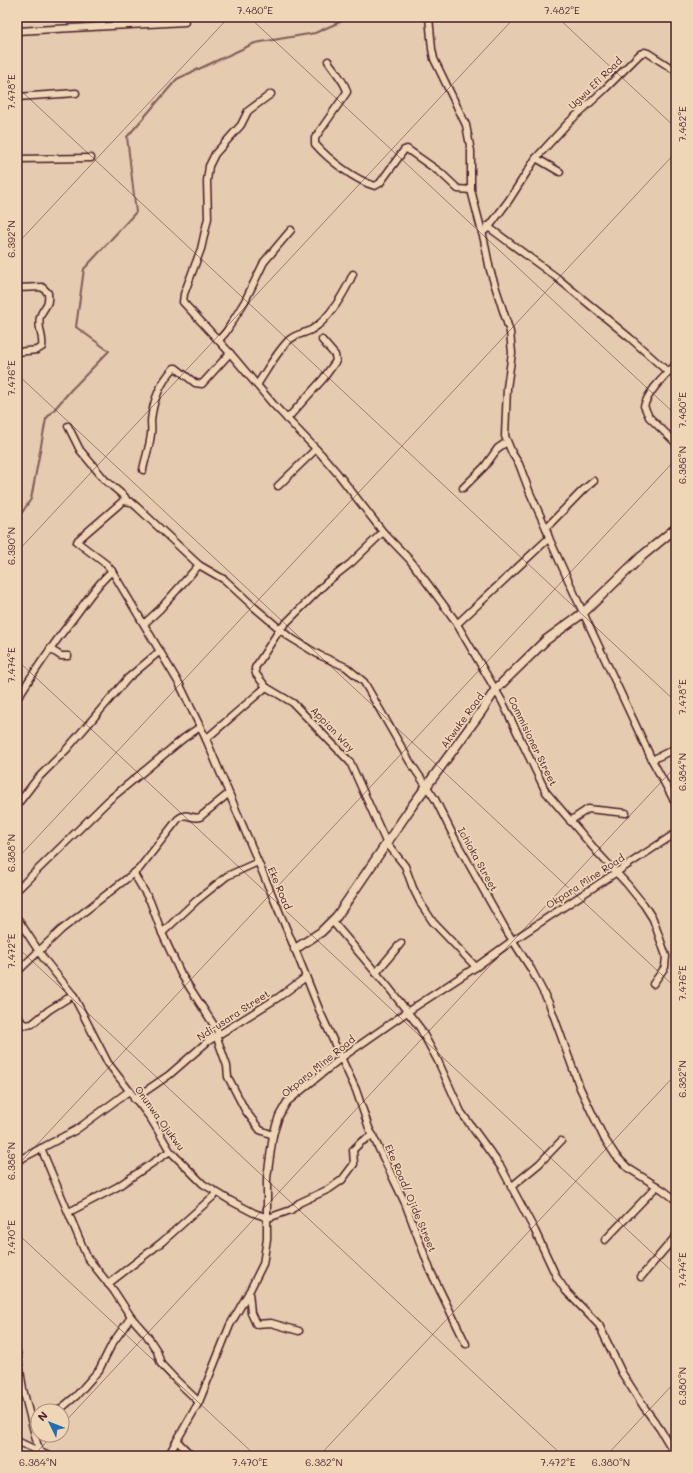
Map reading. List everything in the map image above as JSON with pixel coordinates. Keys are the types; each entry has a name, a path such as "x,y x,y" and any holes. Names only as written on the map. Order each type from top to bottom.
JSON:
{"main road":[{"name":"Akwuke Road","path":"295,950 333,922 496,689 541,645 583,613 648,551 676,528"}],"street":[{"path":"429,17 434,60 466,125 471,151 471,190 490,270 512,342 512,359 507,388 505,436 519,464 549,538 583,613 652,760 676,804"},
{"path":"17,31 185,22"},
{"name":"Ugwu Efi Road","path":"536,158 568,123 642,52 648,53 676,72"},
{"path":"328,61 346,86 347,92 315,138 315,144 319,149 357,178 375,186 380,183 404,150 407,149 441,173 458,189 471,190"},
{"path":"17,97 76,93"},
{"name":"Commisioner Street","path":"271,94 248,111 242,125 215,154 209,166 207,180 208,218 201,249 184,294 183,302 219,340 287,419 349,487 383,532 410,560 458,624 496,689 546,792 644,905 653,919 666,956 665,968 653,984"},
{"path":"17,159 92,158"},
{"path":"482,233 489,227 515,192 536,158 560,172"},
{"path":"479,221 516,246 556,277 630,338 668,372"},
{"path":"219,340 226,332 245,301 264,262 291,230"},
{"path":"257,385 273,359 285,344 297,334 312,329 330,312 340,299 353,274"},
{"path":"17,288 42,288 48,293 49,302 40,317 39,324 42,346 37,350 17,352"},
{"path":"287,419 323,379 336,361 335,354 322,340"},
{"path":"143,470 152,433 151,420 154,406 165,377 174,368 176,368 195,383 202,384 230,353"},
{"path":"676,364 654,388 647,398 644,406 649,417 676,444"},
{"name":"Ichioka Street","path":"68,426 80,450 105,480 127,500 138,507 199,565 225,580 280,629 304,647 350,670 364,682 410,762 427,786 512,941 531,969 549,1003 580,1088 604,1138 622,1162 635,1173 657,1186 676,1200"},
{"path":"463,488 485,466 498,448 507,442"},
{"path":"278,486 316,450"},
{"path":"546,528 582,491 594,481"},
{"name":"Eke Road","path":"127,500 119,504 78,540 78,543 106,564 112,571 180,685 206,739 295,950 320,1014 341,1058"},
{"path":"206,739 266,687 256,674 255,668 280,629 321,588 383,532"},
{"path":"458,624 549,538"},
{"path":"144,624 160,609 199,565"},
{"path":"17,699 29,678 96,587 112,571"},
{"path":"50,649 61,656 68,656"},
{"path":"17,805 37,779 66,750 128,678 160,651"},
{"name":"Appian Way","path":"266,687 293,703 349,760 387,844 405,866 416,896 429,916 476,967"},
{"path":"17,890 109,800 184,738 200,727"},
{"path":"652,760 676,748"},
{"path":"17,972 61,930 134,874 144,864 181,816 188,815 197,818 200,817 228,794"},
{"path":"570,821 588,809 626,814"},
{"name":"Okpara Mine Road","path":"168,1456 199,1402 230,1325 249,1292 264,1260 268,1218 267,1185 273,1135 279,1116 287,1102 341,1058 407,1012 616,872 676,834"},
{"path":"162,933 196,901 227,876 258,862"},
{"path":"134,874 150,902 162,933 182,974 218,1034 227,1066 228,1077 245,1110 260,1130 273,1135"},
{"name":"Onunwa Ojukwu","path":"17,918 39,952 73,995 103,1054 128,1091 150,1119 170,1151 193,1175 217,1193 254,1213 268,1218"},
{"path":"333,922 376,972 420,1028 438,1061 466,1121 500,1167 512,1187 557,1278 599,1325 622,1373 660,1429 676,1456"},
{"path":"376,972 401,943"},
{"name":"Ndi-usara Street","path":"134,1099 169,1075 218,1034 275,1000 306,977"},
{"path":"17,1014 22,1023 26,1025 32,1024 49,1010 73,995"},
{"name":"Eke Road/ Ojide Street","path":"341,1058 356,1090 366,1120 405,1203 431,1272 452,1318 466,1344"},
{"path":"17,1161 76,1130 128,1091"},
{"path":"268,1218 290,1210 299,1203 329,1189 342,1180 354,1164 353,1150 361,1142 373,1135"},
{"path":"512,1187 561,1141"},
{"path":"40,1148 69,1212 87,1257 131,1317 154,1345 161,1364 199,1402"},
{"path":"69,1212 117,1187 170,1151"},
{"path":"606,1240 657,1186"},
{"path":"108,1284 162,1242 217,1193"},
{"path":"641,1277 676,1236"},
{"path":"249,1292 251,1313 256,1324 271,1323 299,1331"},
{"path":"68,1403 76,1396 99,1370 112,1344 131,1317"},
{"path":"17,1352 23,1389 30,1412"},
{"path":"17,1441 49,1456"},
{"path":"177,1441 192,1456"},
{"path":"38,1443 39,1451"}],"waterway":[{"path":"17,520 31,499 46,419 71,390 109,351 76,327 84,269 136,212 127,137 177,79 255,43 315,33 351,17"}]}
